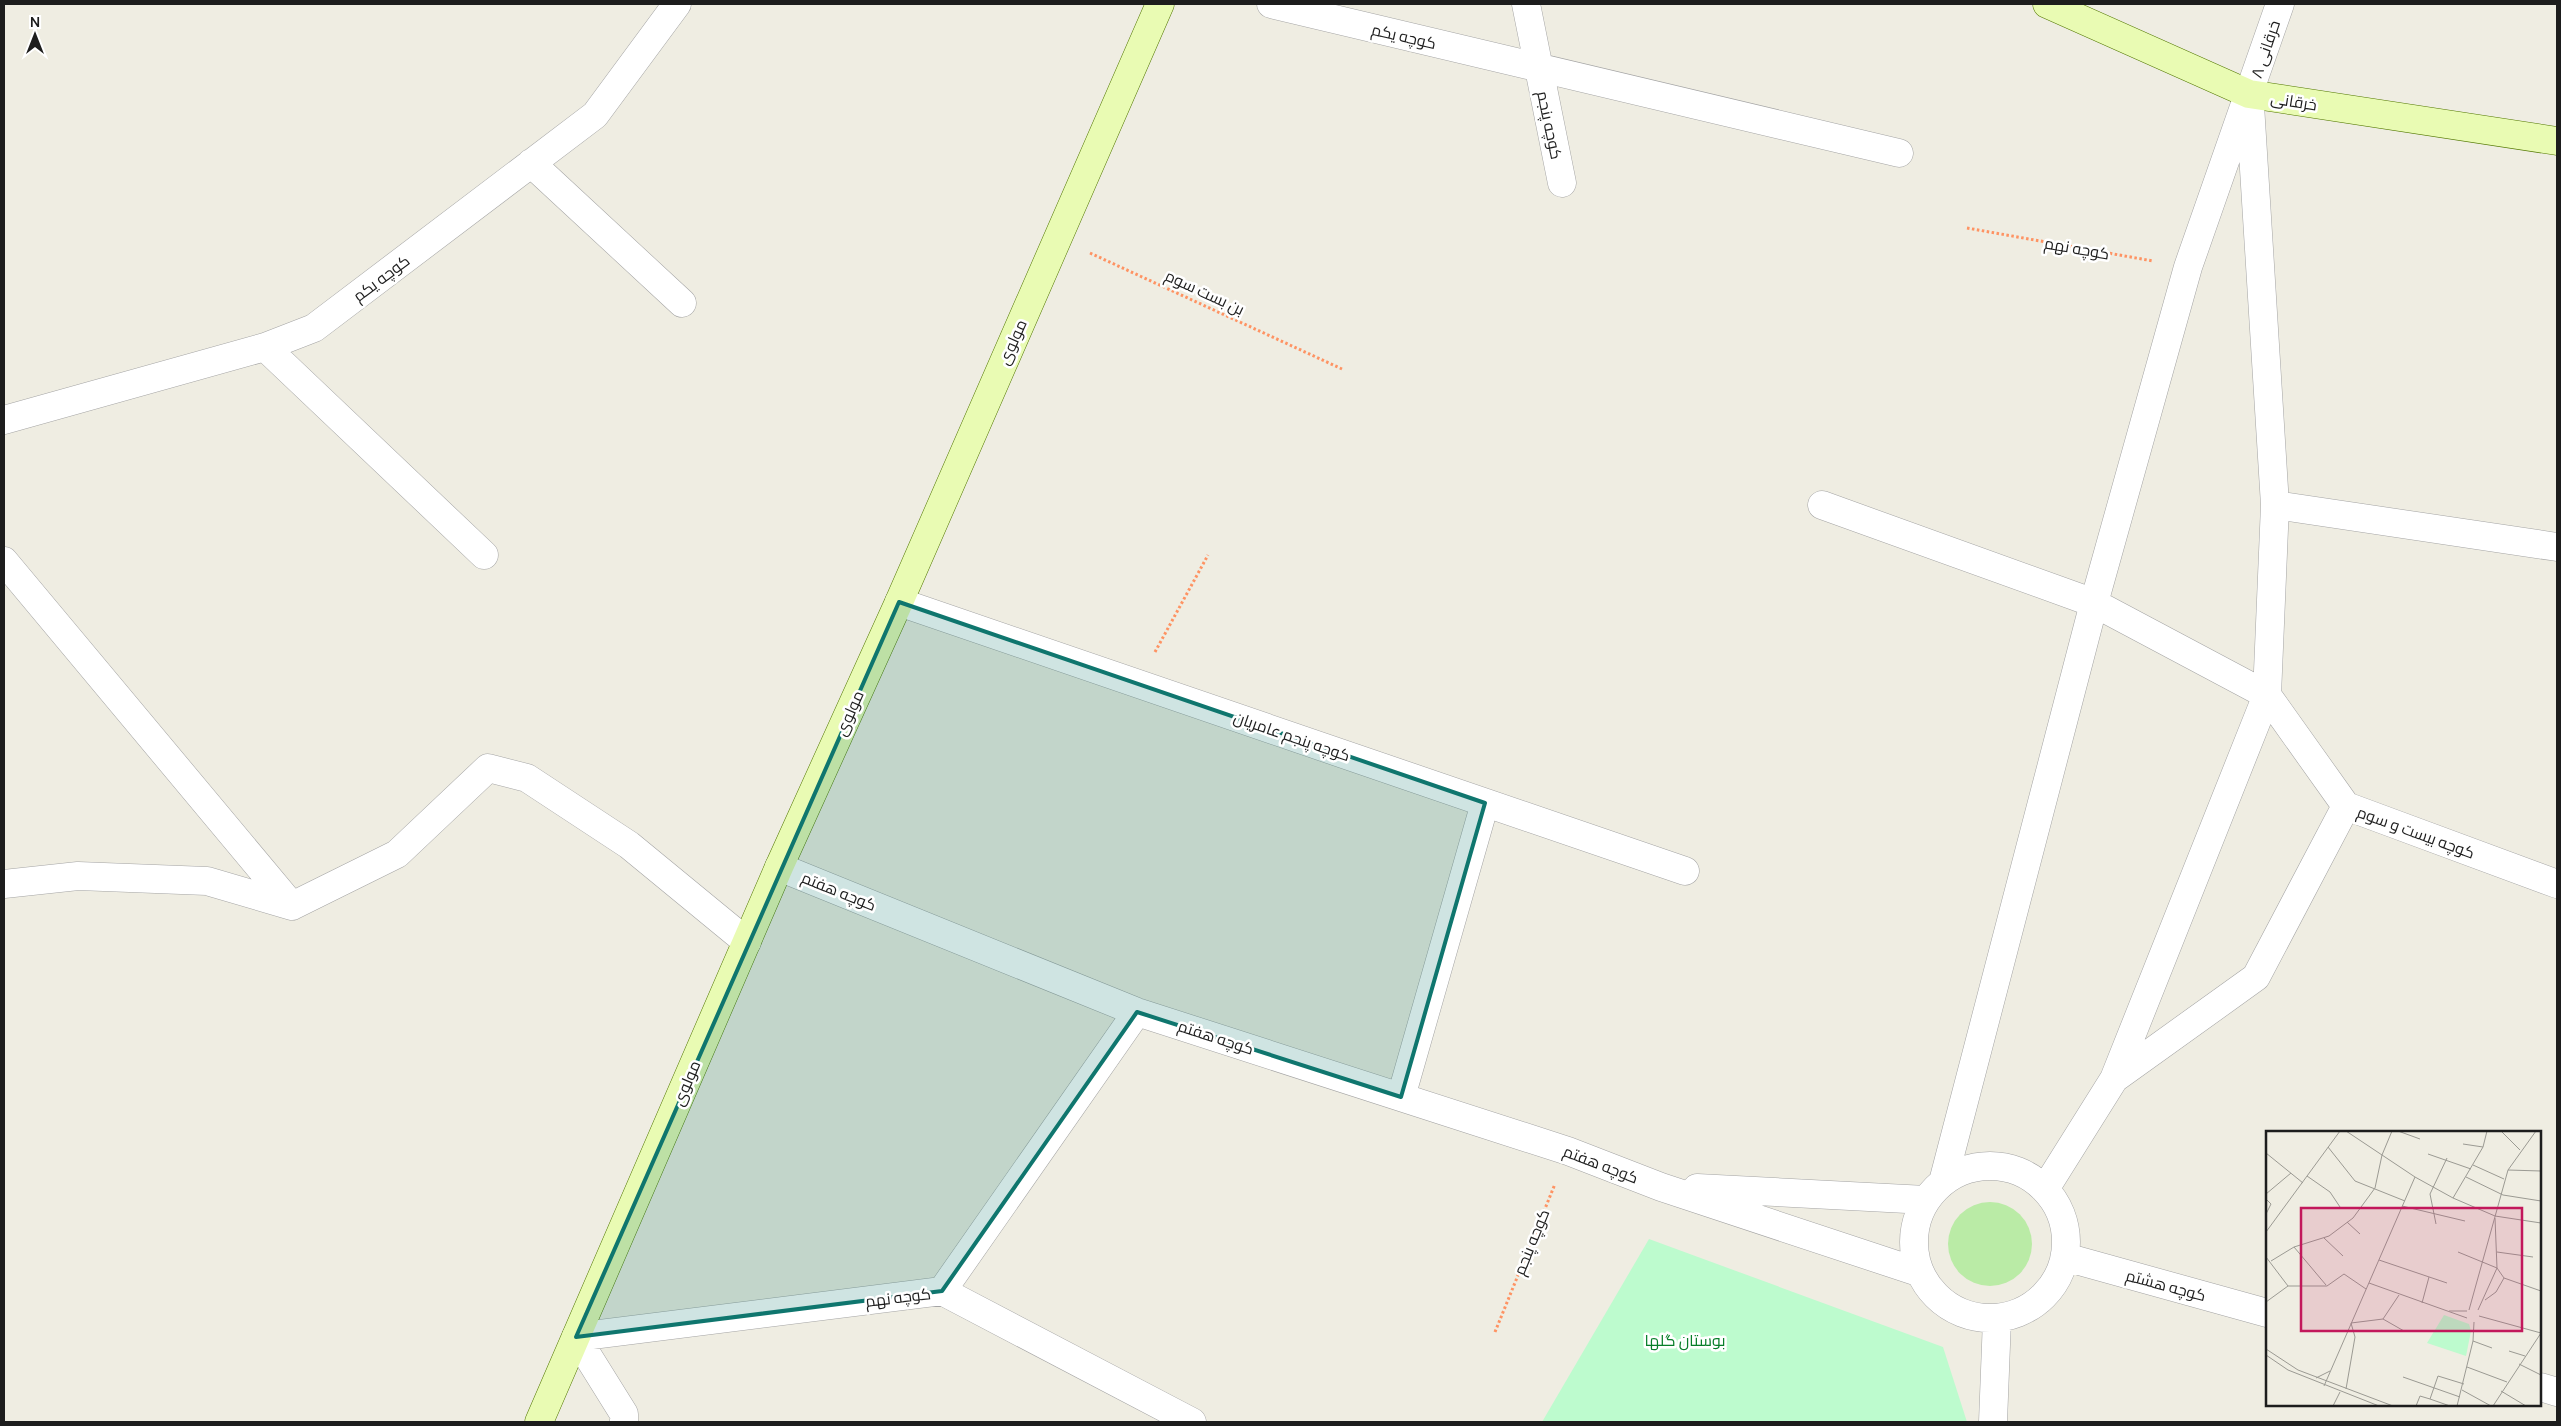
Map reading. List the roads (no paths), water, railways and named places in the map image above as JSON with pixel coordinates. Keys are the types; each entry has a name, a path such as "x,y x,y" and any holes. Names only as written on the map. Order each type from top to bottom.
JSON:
{"street":[{"name":"کوچه یکم","path":"4,420 265,347 314,328 595,115 677,4"},
{"name":"مولوی","path":"539,1422 746,942 899,602 1160,4"},
{"name":"کوچه یکم","path":"1271,4 1899,153"},
{"name":"کوچه پنجم","path":"1526,4 1562,183"},
{"name":"خرقانی","path":"2047,4 2250,94 2557,141"},
{"name":"خرقانی ۸","path":"1934,1191 2094,603 2188,267 2280,4"},
{"path":"2045,1189 2114,1079 2267,695 2275,505 2250,94"},
{"path":"531,162 682,303"},
{"path":"265,347 484,555"},
{"path":"1822,505 2094,603 2267,695"},
{"path":"2275,505 2557,548"},
{"path":"4,561 292,906"},
{"name":"کوچه پنجم عامریان","path":"899,602 1685,871"},
{"name":"کوچه بیست و سوم","path":"2267,695 2346,806 2557,884"},
{"path":"4,884 78,876 207,881 292,906 398,854 488,768 527,778 629,844 746,942"},
{"path":"1401,1097 1485,803"},
{"path":"2114,1079 2256,977 2346,806"},
{"name":"کوچه هفتم","path":"779,867 1137,1012 1568,1151 1660,1187 1918,1272"},
{"name":"کوچه نهم","path":"576,1338 942,1291 1137,1012"},
{"path":"1984,1166 2006,1168 2027,1175 2045,1189 2059,1209 2066,1233 2065,1257 2057,1280 2041,1299 2020,1313 1997,1319 1972,1317 1950,1308 1931,1292 1918,1272 1913,1247 1915,1223 1934,1191 1962,1171 1984,1166"},
{"path":"1660,1187 1934,1191"},
{"name":"کوچه هشتم","path":"2065,1257 2266,1312"},
{"path":"942,1291 1192,1422"},
{"path":"1993,1422 1997,1319"},
{"path":"576,1338 624,1414 624,1422"},
{"path":"2541,1387 2557,1392"}],"park label":[{"name":"بوستان گلها","path":"1685,1340"}]}
